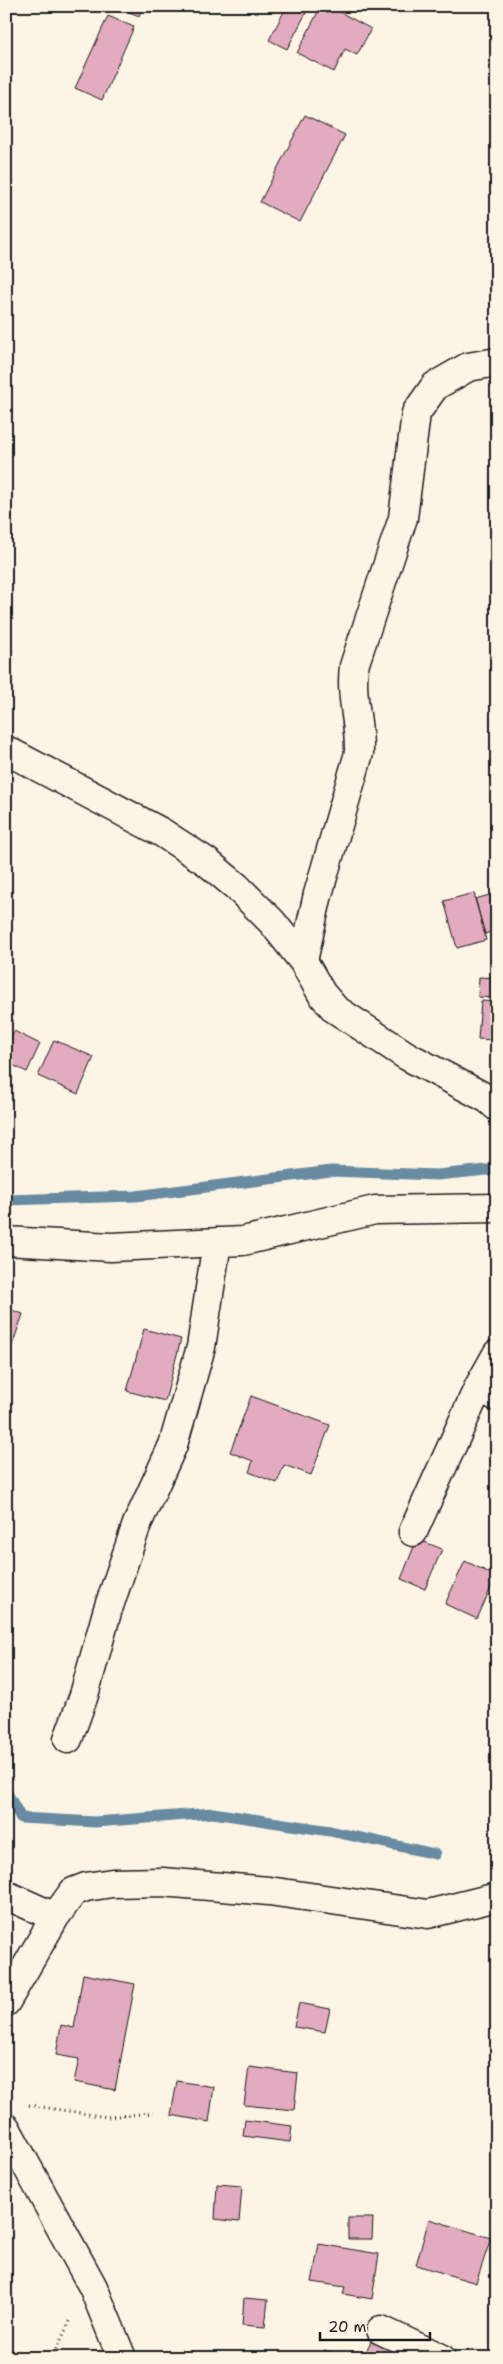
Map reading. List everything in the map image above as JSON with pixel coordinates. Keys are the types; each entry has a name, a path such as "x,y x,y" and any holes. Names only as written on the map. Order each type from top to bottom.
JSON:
{"street":[{"path":"303,961 318,894 359,754 360,738 351,686 354,666 403,518 416,413 435,386 468,367 497,362"},
{"path":"6,750 161,832 207,862 237,887 272,922 303,961 322,994 349,1020 407,1056 488,1099 497,1107"},
{"path":"6,1241 111,1247 243,1241 375,1210 497,1208"},
{"path":"68,1739 84,1695 107,1612 138,1524 173,1445 201,1347 217,1242"},
{"path":"412,1532 488,1392 497,1354"},
{"path":"6,2002 55,1917 73,1892 86,1887 162,1882 268,1891 428,1914 497,1897"},
{"path":"6,1895 55,1917"},
{"path":"6,2128 93,2287 122,2358"},
{"path":"381,2330 441,2358"}],"path":[{"path":"24,2104 107,2116 153,2113"}],"building":[{"path":"115,6 143,6 139,16"},
{"path":"287,6 294,6 306,13 287,49 269,40"},
{"path":"321,6 329,6 371,29 357,55 345,49 334,72 297,53"},
{"path":"108,16 134,27 102,100 75,88"},
{"path":"305,115 345,135 300,222 260,202"},
{"path":"474,893 486,940 457,948 444,901"},
{"path":"497,893 497,930 485,934 475,899"},
{"path":"479,977 497,978 497,998 478,997"},
{"path":"481,1001 497,1002 497,1063 493,1063 495,1040 478,1039"},
{"path":"14,1031 40,1044 27,1072 6,1062 6,1046"},
{"path":"54,1040 94,1057 78,1094 38,1076"},
{"path":"6,1308 23,1314 7,1360 6,1359"},
{"path":"144,1329 181,1339 165,1401 127,1391"},
{"path":"251,1396 330,1425 311,1475 284,1465 277,1483 249,1472 253,1461 230,1452"},
{"path":"417,1539 442,1549 425,1589 401,1579"},
{"path":"465,1561 496,1576 477,1619 445,1604"},
{"path":"83,1974 135,1984 115,2090 74,2082 79,2059 56,2055 61,2025 74,2028"},
{"path":"299,2003 330,2009 325,2032 294,2027"},
{"path":"249,2067 298,2073 294,2110 244,2105"},
{"path":"177,2081 214,2087 209,2122 171,2115"},
{"path":"245,2120 292,2126 290,2142 243,2136"},
{"path":"217,2184 242,2186 239,2222 215,2219"},
{"path":"348,2218 373,2218 372,2239 348,2239"},
{"path":"429,2219 491,2238 476,2283 416,2265"},
{"path":"319,2244 379,2254 372,2299 343,2294 345,2287 312,2282"},
{"path":"244,2298 268,2300 265,2327 242,2325"},
{"path":"371,2341 405,2358 363,2358"},
{"path":"324,2350 346,2357 346,2358 322,2358"}],"waterway":[{"path":"6,1200 136,1196 331,1171 437,1175 497,1169"},
{"path":"6,1791 21,1818 95,1822 213,1813 330,1831 435,1854"}]}
